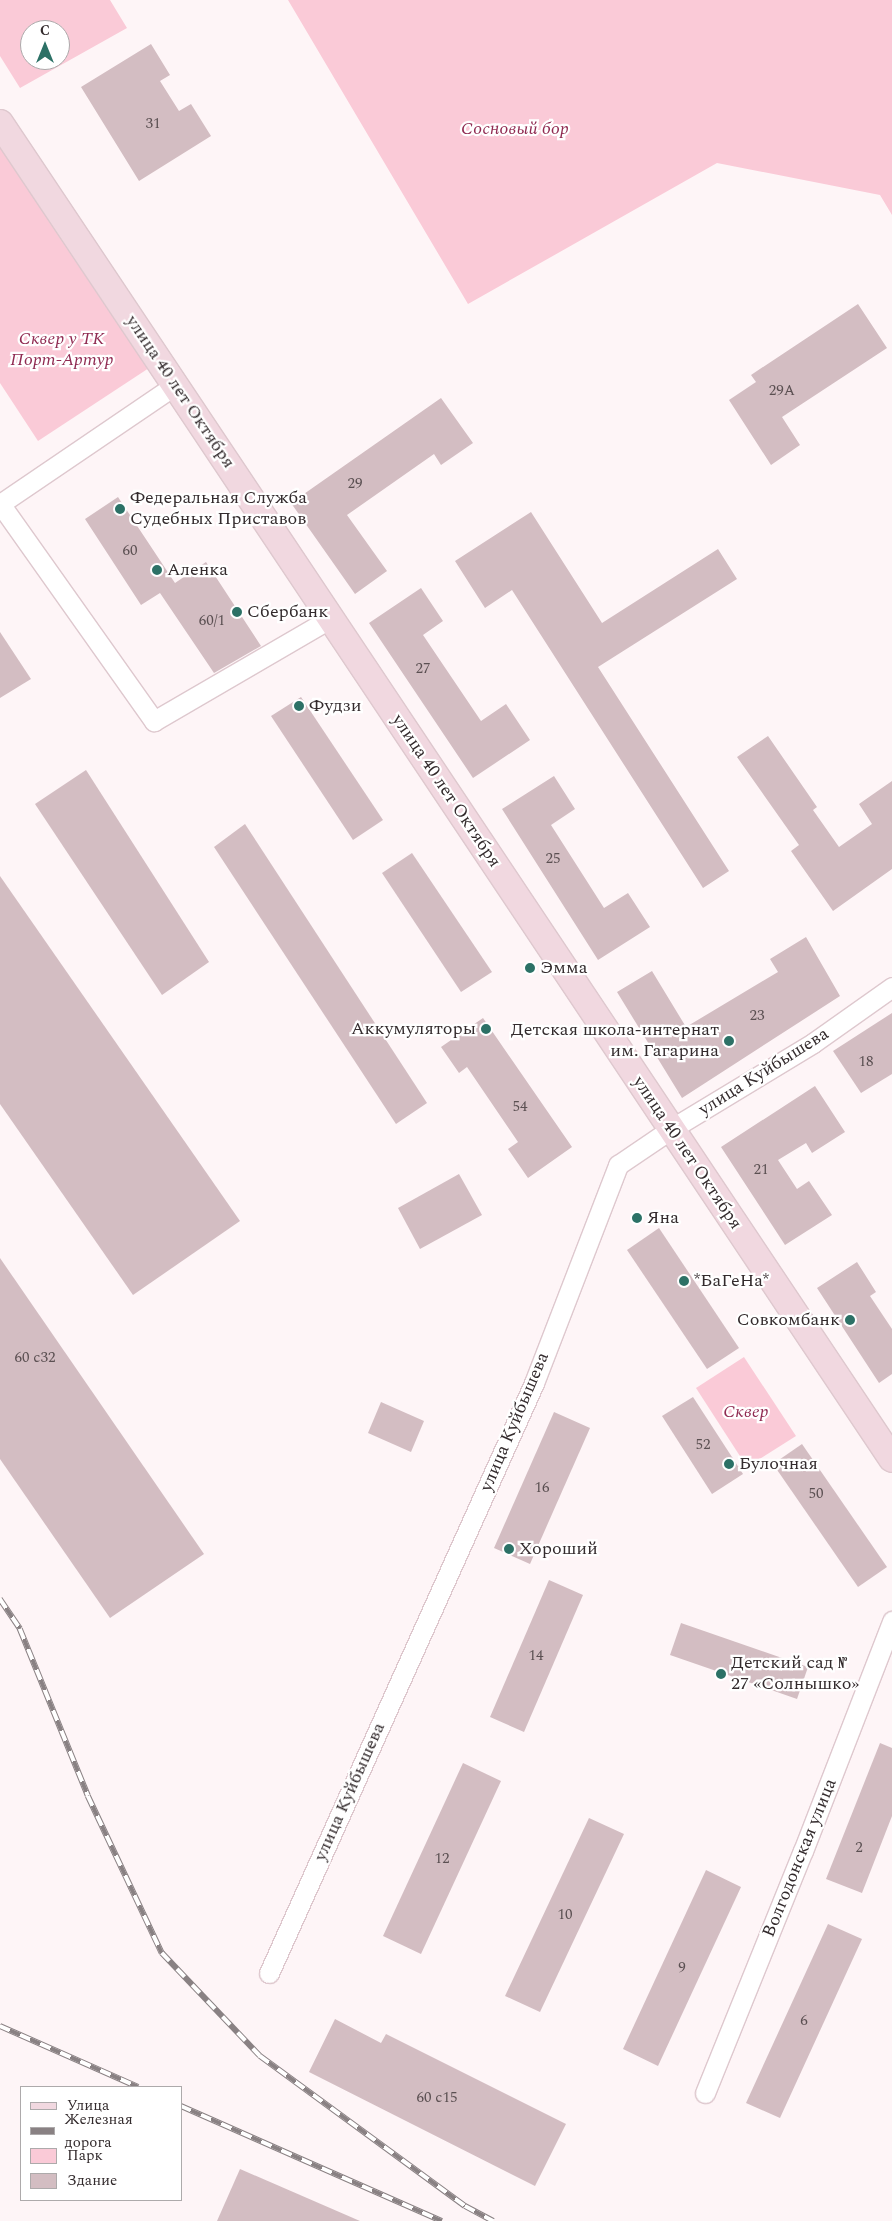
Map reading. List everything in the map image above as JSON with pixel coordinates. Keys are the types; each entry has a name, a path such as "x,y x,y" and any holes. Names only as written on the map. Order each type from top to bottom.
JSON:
{"main road":[{"name":"улица 40 лет Октября","path":"0,123 892,1459"}],"street":[{"path":"175,384 0,504 154,720 331,618"},
{"name":"улица Куйбышева","path":"269,1974 534,1383 618,1165 671,1129 813,1043 892,987"},
{"name":"Волгодонская улица","path":"705,2093 803,1851 892,1621"}],"green space":[{"path":"0,0 110,0 127,28 70,60 70,20 20,20 20,70 52,70 20,88 0,56"},
{"name":"Сосновый бор","path":"288,0 892,0 892,215 880,195 717,163 468,304"},
{"name":"Сквер у ТК Порт-Артур","path":"0,146 149,368 38,441 0,383"},
{"name":"Сквер","path":"744,1357 796,1436 747,1467 696,1388"}],"building":[{"path":"151,44 170,75 160,81 179,111 191,104 211,136 139,181 81,87"},
{"path":"858,304 887,348 782,417 800,445 771,465 729,400 756,382 751,375"},
{"path":"441,398 473,443 441,465 434,454 347,515 387,571 355,594 291,503"},
{"path":"118,497 175,583 206,562 261,646 214,673 160,593 141,605 85,519"},
{"path":"531,512 602,623 718,549 737,579 598,667 729,871 703,888 512,590 485,608 455,561"},
{"path":"421,588 443,621 423,635 481,721 506,704 530,740 473,778 369,623"},
{"path":"0,632 31,679 0,698"},
{"path":"301,697 383,820 353,840 271,716"},
{"path":"768,736 817,807 813,810 839,847 872,824 859,804 892,781 892,869 833,911 791,851 799,845 737,757"},
{"path":"86,770 209,962 162,995 35,804"},
{"path":"554,776 575,809 551,825 604,908 628,893 650,927 598,960 502,809"},
{"path":"245,824 427,1103 396,1124 214,847"},
{"path":"412,853 492,972 461,992 382,873"},
{"path":"0,876 240,1221 133,1295 0,1104"},
{"path":"806,937 840,996 682,1098 617,992 652,971 686,1027 778,972 770,959"},
{"path":"892,1013 892,1074 861,1093 833,1051"},
{"path":"483,1018 572,1147 528,1178 508,1149 518,1142 467,1067 459,1073 441,1047"},
{"path":"815,1086 845,1132 812,1153 806,1143 778,1160 797,1189 809,1181 832,1215 785,1245 721,1147"},
{"path":"459,1174 482,1215 420,1249 398,1208"},
{"path":"659,1228 739,1348 707,1369 627,1250"},
{"path":"0,1258 204,1554 110,1618 0,1459"},
{"path":"857,1262 876,1292 870,1296 892,1329 892,1374 879,1383 817,1288"},
{"path":"693,1397 743,1474 712,1494 662,1416"},
{"path":"381,1402 424,1421 411,1452 368,1433"},
{"path":"554,1412 590,1428 530,1564 494,1548"},
{"path":"802,1444 887,1567 858,1587 773,1464"},
{"path":"549,1580 583,1595 524,1732 490,1717"},
{"path":"681,1623 808,1667 797,1699 670,1655"},
{"path":"880,1743 892,1748 892,1816 862,1893 826,1879"},
{"path":"463,1763 501,1781 421,1954 383,1936"},
{"path":"589,1818 624,1834 540,2012 505,1996"},
{"path":"706,1870 741,1887 658,2066 623,2049"},
{"path":"828,1924 862,1939 780,2118 746,2103"},
{"path":"335,2019 381,2043 386,2034 566,2124 535,2186 309,2072"},
{"path":"240,2169 360,2221 217,2221"}],"railway":[{"path":"0,1599 20,1629 88,1796 162,1953 260,2056 465,2206 493,2221"},
{"path":"0,2026 136,2086"},
{"path":"182,2106 442,2221"}],"place":[{"name":"Федеральная Служба Судебных Приставов","path":"120,509"},
{"name":"Аленка","path":"157,570"},
{"name":"Сбербанк","path":"237,612"},
{"name":"Фудзи","path":"299,706"},
{"name":"Эмма","path":"530,968"},
{"name":"Аккумуляторы","path":"486,1029"},
{"name":"Детская школа-интернат им. Гагарина","path":"729,1041"},
{"name":"Яна","path":"637,1218"},
{"name":"*БаГеНа*","path":"684,1281"},
{"name":"Совкомбанк","path":"850,1320"},
{"name":"Булочная","path":"729,1464"},
{"name":"Хороший","path":"509,1549"},
{"name":"Детский сад № 27 «Солнышко»","path":"721,1674"}]}
